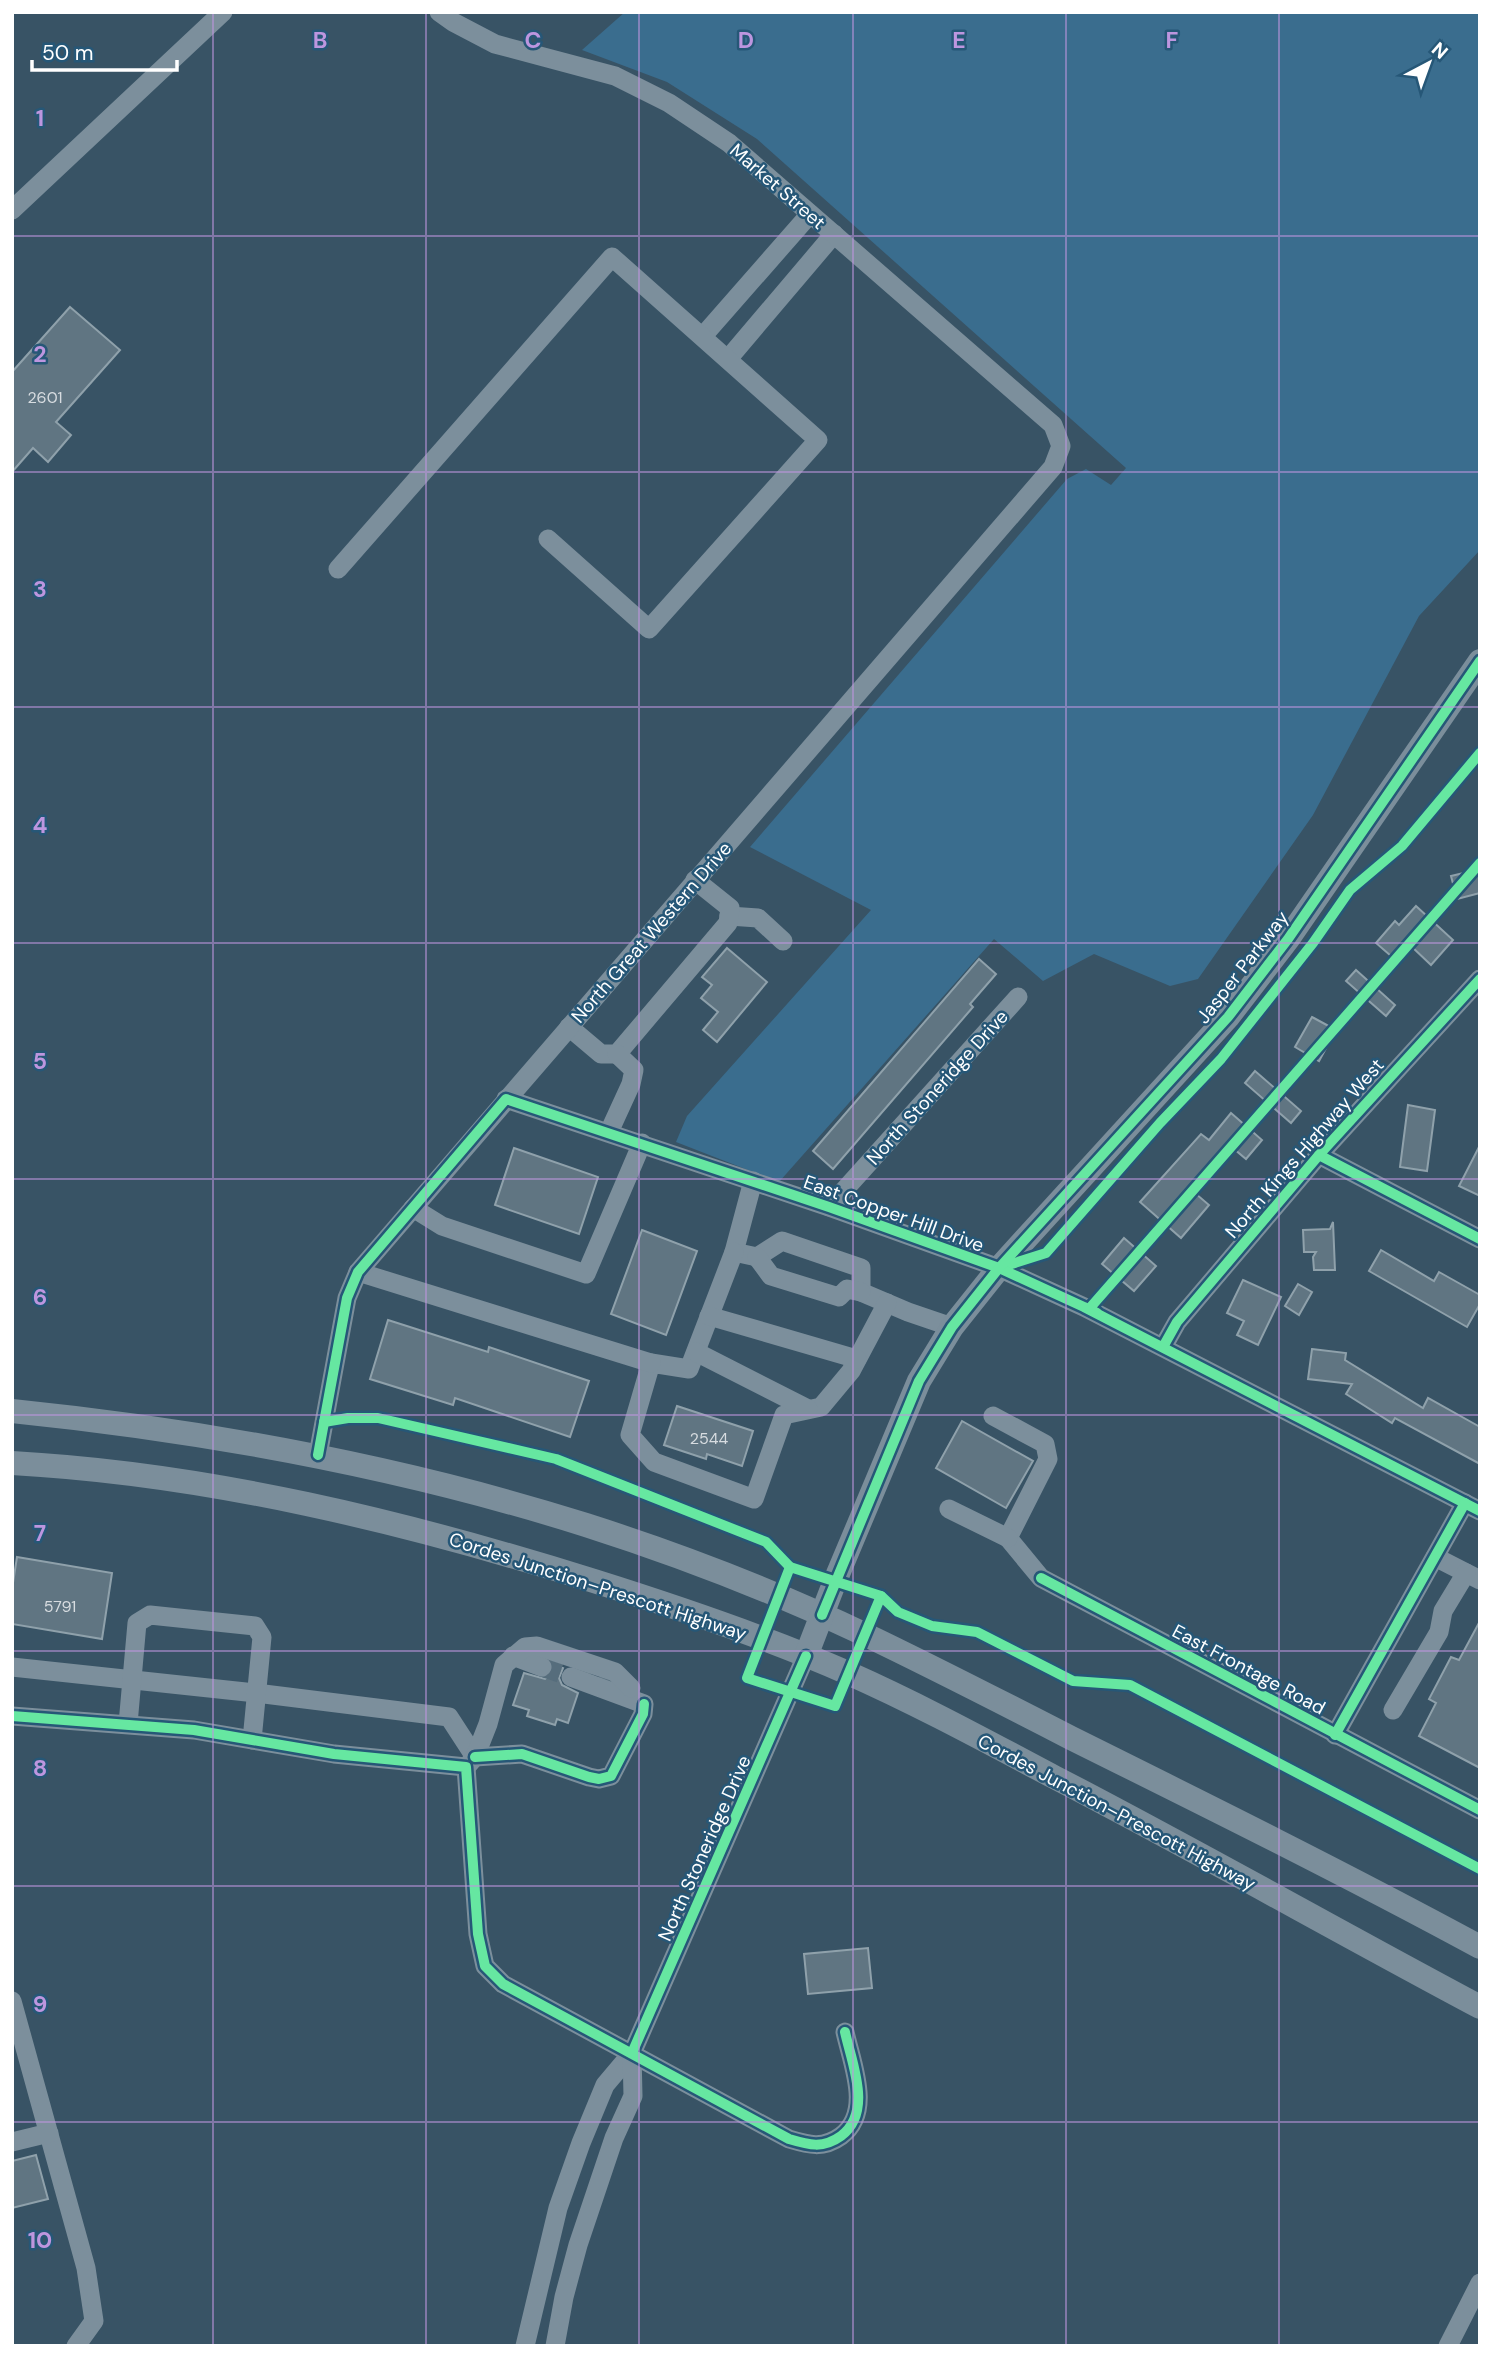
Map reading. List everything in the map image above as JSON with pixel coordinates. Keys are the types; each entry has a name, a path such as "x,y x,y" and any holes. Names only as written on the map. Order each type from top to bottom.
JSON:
{"main road":[{"name":"Jasper Parkway","path":"999,1268 1228,1017 1296,928 1480,661"},
{"name":"North Stoneridge Drive","path":"806,1656 919,1381 951,1327 999,1268"},
{"path":"12,1410 106,1420 318,1455 455,1487 586,1525 822,1615 1365,1885 1480,1947"},
{"name":"Cordes Junction–Prescott Highway","path":"12,1463 68,1466 197,1484 357,1515 571,1574 647,1598 806,1656 849,1673 993,1745 1480,2007"}],"street":[{"path":"12,210 223,12"},
{"name":"Market Street","path":"439,12 495,44 615,76 669,103 729,143 1053,425 1061,446"},
{"path":"703,336 810,214"},
{"path":"728,359 834,234"},
{"path":"338,569 612,257 818,440 649,629 548,539"},
{"name":"North Great Western Drive","path":"318,1455 347,1298 358,1272 1053,467 1061,446"},
{"path":"617,1054 728,923 730,908 695,880"},
{"path":"729,916 758,918 783,941"},
{"name":"North Kings Highway West","path":"1163,1347 1177,1322 1319,1155 1480,979"},
{"name":"North Stoneridge Drive","path":"829,1208 1017,997"},
{"path":"569,1027 600,1054 617,1054 634,1070 631,1084 609,1132"},
{"name":"East Copper Hill Drive","path":"506,1099 753,1181 999,1268 1163,1347 1473,1507"},
{"path":"412,1208 442,1226 586,1274 642,1143"},
{"path":"1319,1155 1480,1239"},
{"path":"692,1360 734,1252 753,1181"},
{"path":"734,1252 757,1256 782,1241 861,1268 861,1292"},
{"path":"757,1256 771,1276 839,1297 847,1289 861,1292 951,1327"},
{"path":"358,1272 651,1363 692,1360 808,1409"},
{"path":"651,1363 630,1435 653,1462 754,1499 784,1415 821,1406 851,1371 887,1303"},
{"path":"709,1316 857,1359"},
{"path":"949,1509 1008,1538 1048,1459 1045,1444 993,1416"},
{"path":"1335,1735 1435,1557 1473,1507"},
{"name":"East Frontage Road","path":"1008,1538 1041,1578 1480,1810"},
{"path":"1393,1710 1438,1632 1443,1611 1473,1576 1435,1557"},
{"path":"128,1724 137,1623 150,1615 254,1626 262,1637 252,1740"},
{"path":"471,1762 488,1724 504,1665 525,1647 537,1646 615,1672 631,1688"},
{"path":"513,1656 543,1662"},
{"name":"North Stoneridge Drive","path":"525,2346 558,2208 581,2143 605,2085 632,2053 806,1656"},
{"path":"12,1667 449,1717 471,1762 478,1934 485,1966 503,1984 789,2139 811,2146 831,2143 848,2130 857,2116 860,2099 845,2032"},
{"path":"12,1716 194,1730 334,1754 471,1762 522,1754 589,1777 599,1779 611,1776 643,1714 644,1704 571,1677"},
{"path":"12,2001 86,2268 94,2320 76,2346"},
{"name":"North Stoneridge Drive","path":"555,2346 564,2297 578,2245 614,2138 633,2096 632,2053"},
{"path":"12,2142 49,2133"},
{"path":"1448,2346 1480,2283"}],"shaded area":[{"path":"625,12 1480,12 1480,550 1419,616 1313,815 1198,979 1170,986 1094,954 1043,981 994,939 779,1182 676,1142 687,1116 871,910 750,847 1067,479 1086,469 1111,485 1126,468 757,139 667,82 582,50"}],"building":[{"path":"70,307 120,350 56,422 71,435 48,462 33,448 12,472 12,372"},
{"path":"1480,869 1480,893 1457,899 1451,876"},
{"path":"1416,906 1453,940 1431,965 1411,946 1398,962 1376,943 1395,921 1399,925"},
{"path":"727,948 767,982 717,1042 703,1030 718,1012 701,998 712,985 702,977"},
{"path":"979,959 996,974 970,1004 973,1007 833,1169 813,1151"},
{"path":"1356,970 1395,1005 1386,1016 1346,981"},
{"path":"1312,1017 1336,1030 1319,1061 1295,1047"},
{"path":"1255,1071 1301,1111 1291,1123 1245,1083"},
{"path":"1408,1105 1435,1110 1427,1171 1400,1167"},
{"path":"1231,1113 1262,1140 1246,1159 1228,1144 1189,1188 1209,1205 1181,1238 1140,1202 1201,1134 1209,1140"},
{"path":"1480,1145 1480,1196 1459,1186"},
{"path":"514,1148 598,1177 579,1234 495,1205"},
{"path":"1333,1222 1335,1270 1314,1270 1313,1257 1316,1252 1304,1252 1303,1230 1330,1229"},
{"path":"642,1230 697,1251 666,1335 611,1314"},
{"path":"1124,1238 1156,1266 1134,1291 1102,1264"},
{"path":"1381,1250 1434,1281 1439,1272 1480,1295 1480,1304 1467,1327 1369,1271"},
{"path":"1243,1280 1281,1297 1258,1345 1237,1335 1244,1321 1227,1313"},
{"path":"1298,1284 1312,1292 1299,1315 1285,1306"},
{"path":"388,1320 488,1352 489,1347 589,1381 570,1437 455,1398 453,1405 370,1379"},
{"path":"1312,1349 1346,1353 1345,1360 1423,1408 1428,1398 1480,1427 1480,1464 1395,1418 1392,1423 1346,1394 1352,1384 1308,1379"},
{"path":"677,1406 753,1431 742,1466 707,1454 706,1459 664,1445"},
{"path":"962,1421 1033,1461 1006,1508 936,1468"},
{"path":"17,1557 112,1573 102,1639 12,1624 12,1589"},
{"path":"1480,1621 1480,1768 1419,1736 1436,1703 1429,1699 1451,1657 1459,1660"},
{"path":"554,1665 563,1668 559,1678 562,1685 578,1693 568,1723 557,1719 555,1725 527,1716 529,1710 513,1705 524,1673 545,1679 553,1672"},
{"path":"868,1948 872,1988 808,1994 804,1954"},
{"path":"36,2155 48,2199 12,2208 12,2161"}],"tunnel":[{"path":"542,1667 571,1677"},
{"path":"572,1668 633,1689"}],"cycle path":[{"path":"822,1615 919,1381 952,1327 999,1268 1228,1017 1288,939 1480,661"},
{"path":"1002,1267 1046,1253 1160,1123 1221,1059 1313,943 1350,890 1402,846 1480,753"},
{"path":"1097,1313 1089,1309 1480,863"},
{"path":"1163,1347 1177,1322 1319,1155 1480,979"},
{"path":"318,1455 347,1298 358,1272 506,1099 829,1207 999,1268 1084,1307 1480,1511"},
{"path":"1319,1155 1480,1239"},
{"path":"324,1422 348,1418 378,1418 556,1459 766,1542 790,1567 881,1596 898,1612 932,1626 977,1632 1073,1681 1130,1685 1480,1869"},
{"path":"1335,1735 1465,1503"},
{"path":"790,1567 747,1678 835,1706 881,1596"},
{"path":"1041,1578 1480,1810"},
{"path":"632,2053 806,1656"},
{"path":"475,1757 522,1754 589,1777 599,1779 611,1776 643,1714 644,1704"},
{"path":"12,1716 194,1730 334,1754 466,1767 478,1934 485,1966 503,1984 789,2139 809,2144 828,2143 851,2126 856,2114 858,2087 845,2032"}]}
